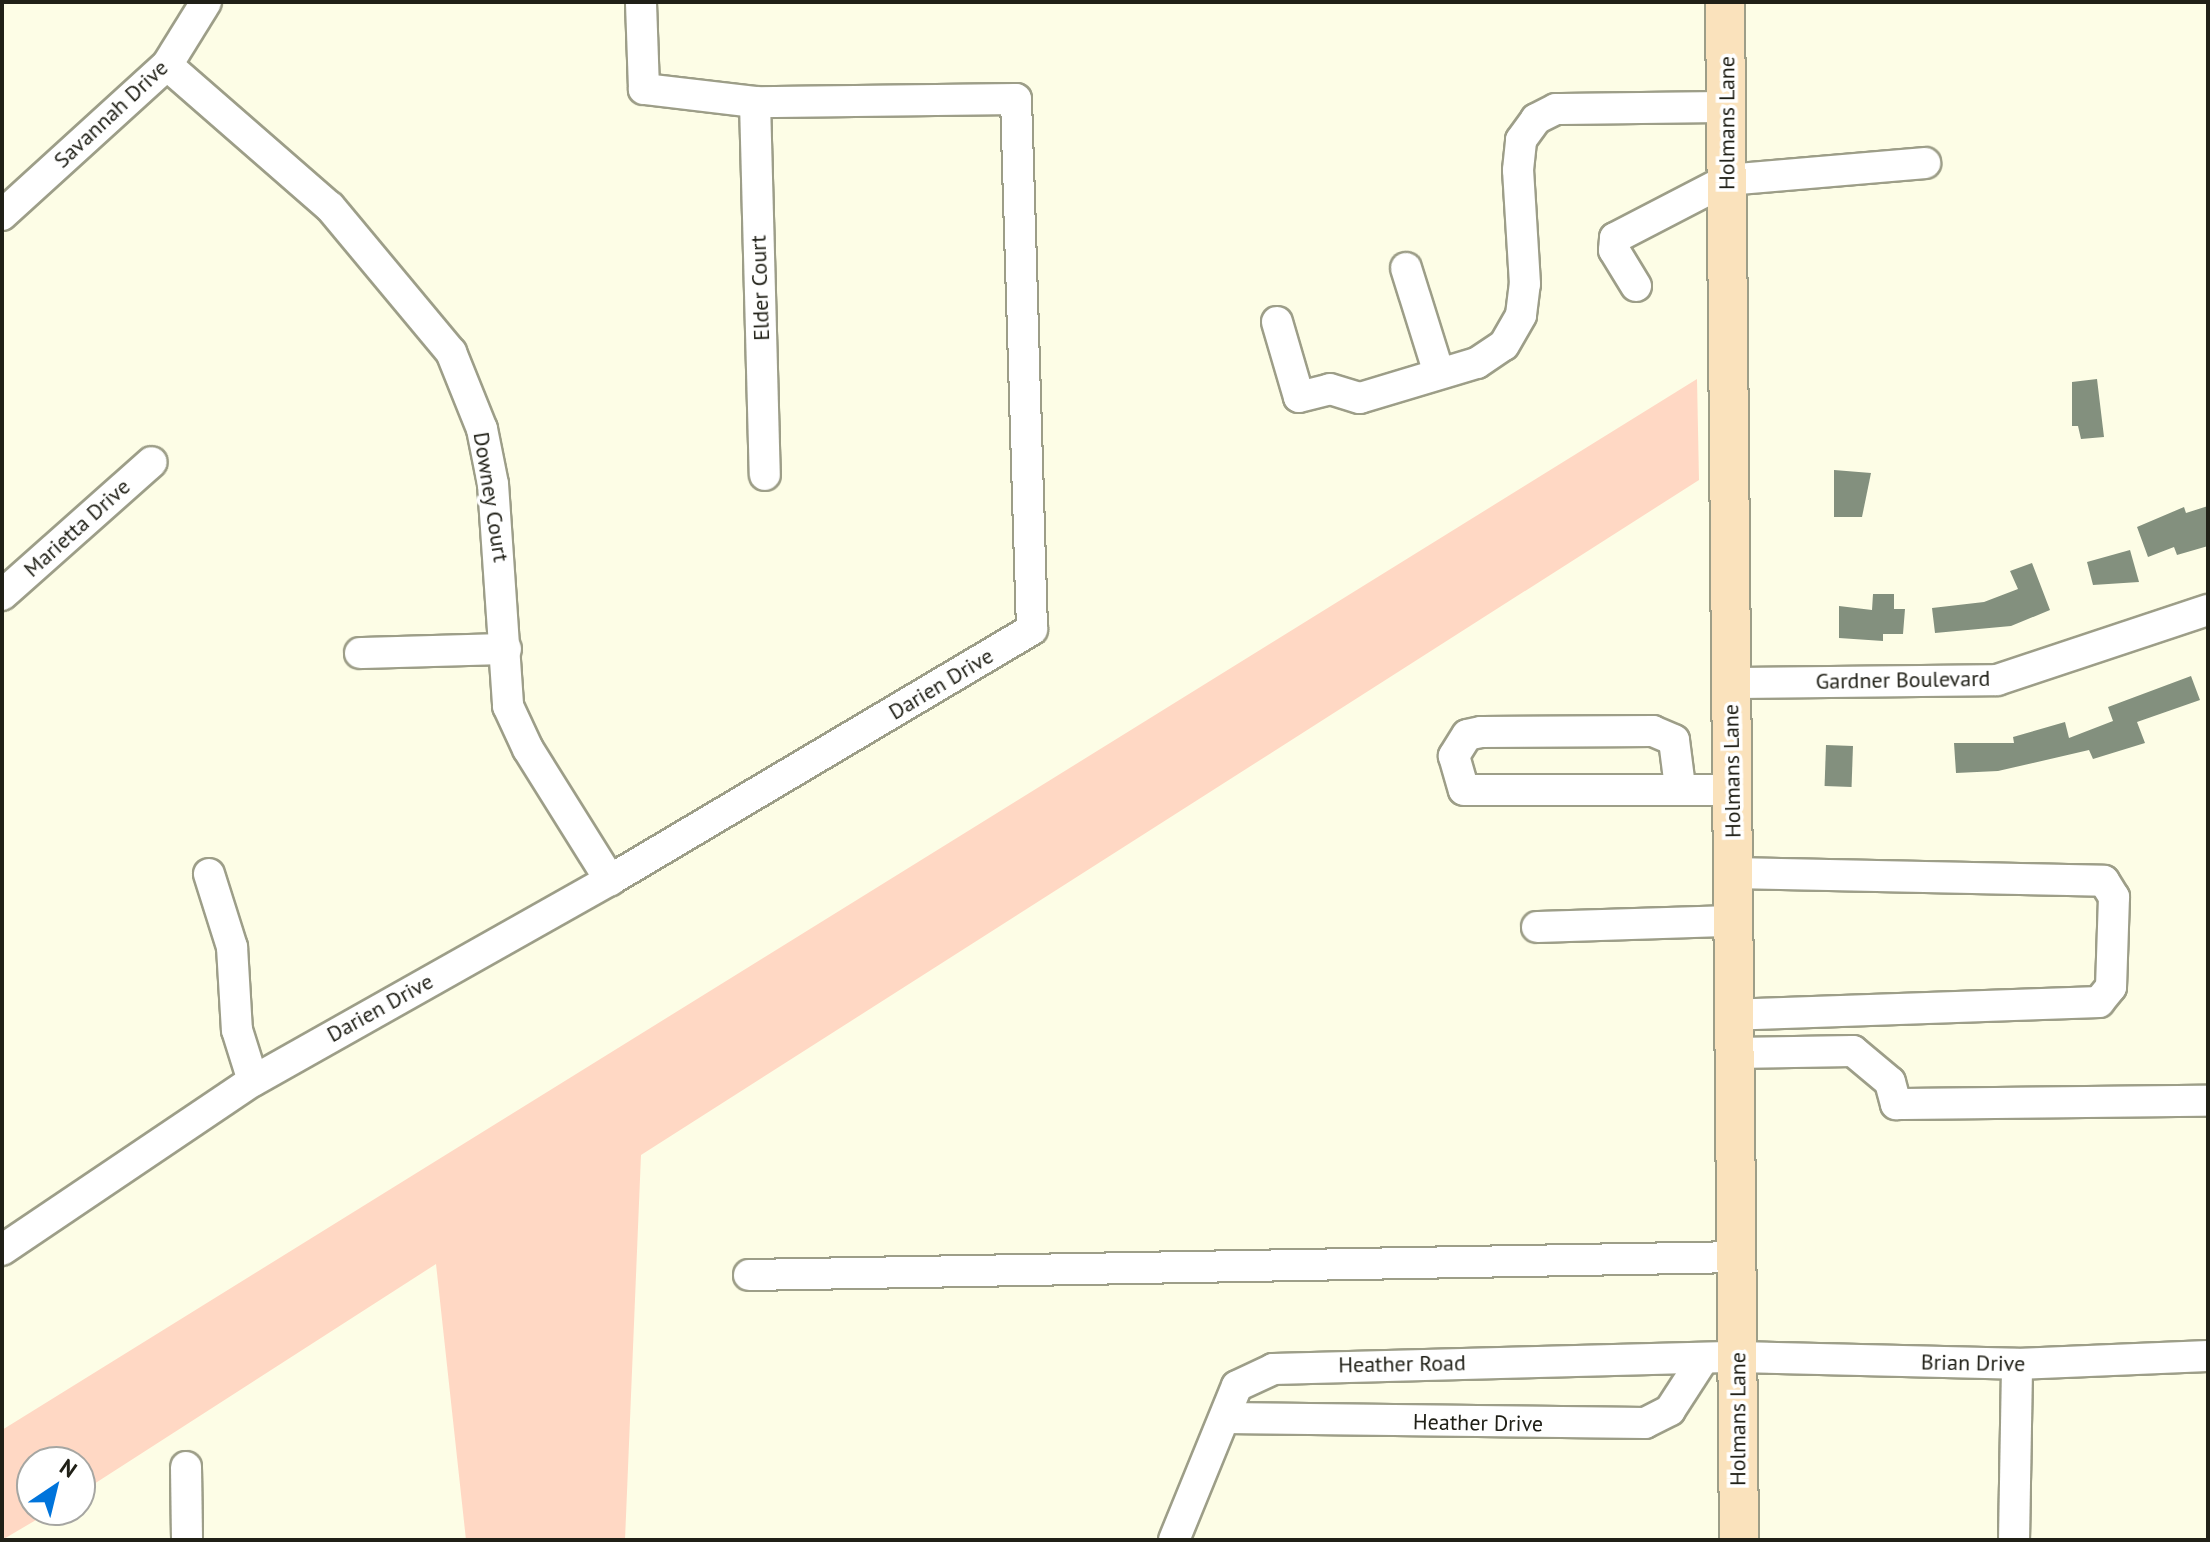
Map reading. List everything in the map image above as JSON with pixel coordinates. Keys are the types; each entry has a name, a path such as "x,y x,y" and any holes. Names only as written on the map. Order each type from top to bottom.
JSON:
{"main road":[{"name":"Holmans Lane","path":"1725,2 1736,1257 1719,1360 1739,1540"}],"street":[{"name":"Savannah Drive","path":"2,215 167,65 206,2"},
{"name":"Darien Drive","path":"2,1250 253,1081 610,880 1032,629 1016,99 755,102 644,89 641,2"},
{"name":"Downey Court","path":"167,65 330,207 451,352 482,429 493,484 508,706 528,749 610,880"},
{"name":"Elder Court","path":"755,102 765,475"},
{"path":"1277,322 1299,397 1330,389 1360,398 1438,370 1477,363 1504,345 1521,315 1525,284 1518,170 1521,140 1536,119 1556,109 1726,107"},
{"path":"1636,286 1614,250 1615,238 1727,180 1925,163"},
{"path":"1406,268 1438,370"},
{"name":"Marietta Drive","path":"2,595 152,462"},
{"name":"Gardner Boulevard","path":"1731,683 1997,680 2208,610"},
{"path":"360,653 506,649"},
{"path":"1680,787 1674,740 1653,731 1481,732 1467,735 1454,756 1464,790 1680,787 1732,790"},
{"path":"1733,873 2104,881 2114,897 2111,987 2099,1002 1734,1015"},
{"path":"209,874 232,947 237,1030 253,1081"},
{"path":"1537,927 1733,921"},
{"path":"1735,1053 1853,1051 1890,1082 1896,1104 2208,1101"},
{"path":"749,1275 1736,1257"},
{"name":"Brian Drive","path":"1719,1360 2017,1364 2208,1356"},
{"name":"Heather Drive","path":"1226,1418 1645,1423 1670,1410 1719,1360"},
{"name":"Heather Road","path":"1174,1540 1237,1386 1273,1369 1719,1360"},
{"path":"2014,1540 2017,1364"},
{"path":"186,1467 187,1540"}],"shaded area":[{"path":"1697,379 1699,480 641,1155 625,1540 466,1540 436,1264 96,1483 96,1446 16,1446 16,1526 26,1526 2,1540 2,1430"}],"building":[{"path":"2097,379 2104,437 2081,439 2078,426 2072,426 2072,382"},
{"path":"1834,470 1871,473 1862,517 1834,517"},
{"path":"2208,506 2208,546 2177,555 2174,547 2148,557 2137,527 2184,507 2186,513"},
{"path":"2130,550 2139,582 2093,585 2087,562"},
{"path":"2032,563 2050,610 2011,626 1935,633 1932,608 1984,602 2018,589 2010,571"},
{"path":"1873,594 1894,594 1894,609 1905,609 1903,634 1883,634 1883,641 1839,638 1839,606 1872,610"},
{"path":"2191,676 2200,700 2137,722 2145,743 2093,759 2089,750 1998,771 1956,773 1954,743 2014,743 2013,737 2065,722 2069,738 2113,721 2108,707"},
{"path":"1826,745 1853,746 1852,787 1825,786"}]}
